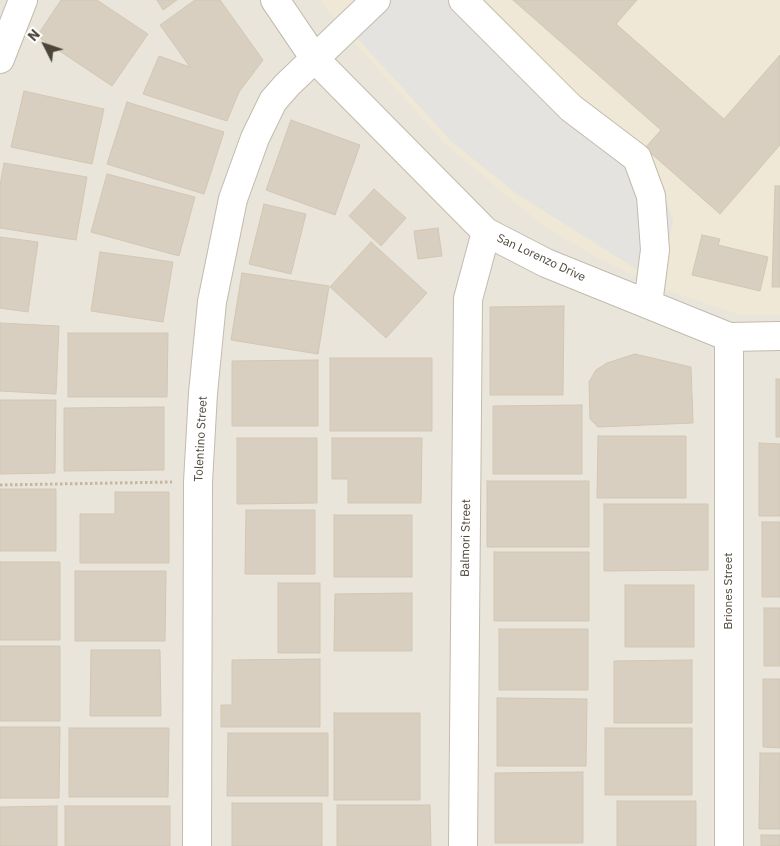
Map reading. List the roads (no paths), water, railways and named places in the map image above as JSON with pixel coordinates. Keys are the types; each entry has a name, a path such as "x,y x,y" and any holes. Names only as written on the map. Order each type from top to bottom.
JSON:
{"street":[{"path":"0,59 23,0"},
{"name":"San Lorenzo Drive","path":"275,0 315,59 486,232 546,263 729,336 780,336"},
{"path":"463,0 571,108 637,158 651,196 655,250 648,304"},
{"name":"Tolentino Street","path":"197,846 198,482 203,392 212,302 233,200 255,138 273,101 286,85 371,5"},
{"name":"Balmori Street","path":"463,846 468,299 486,232"},
{"name":"Briones Street","path":"729,336 729,846"}]}
